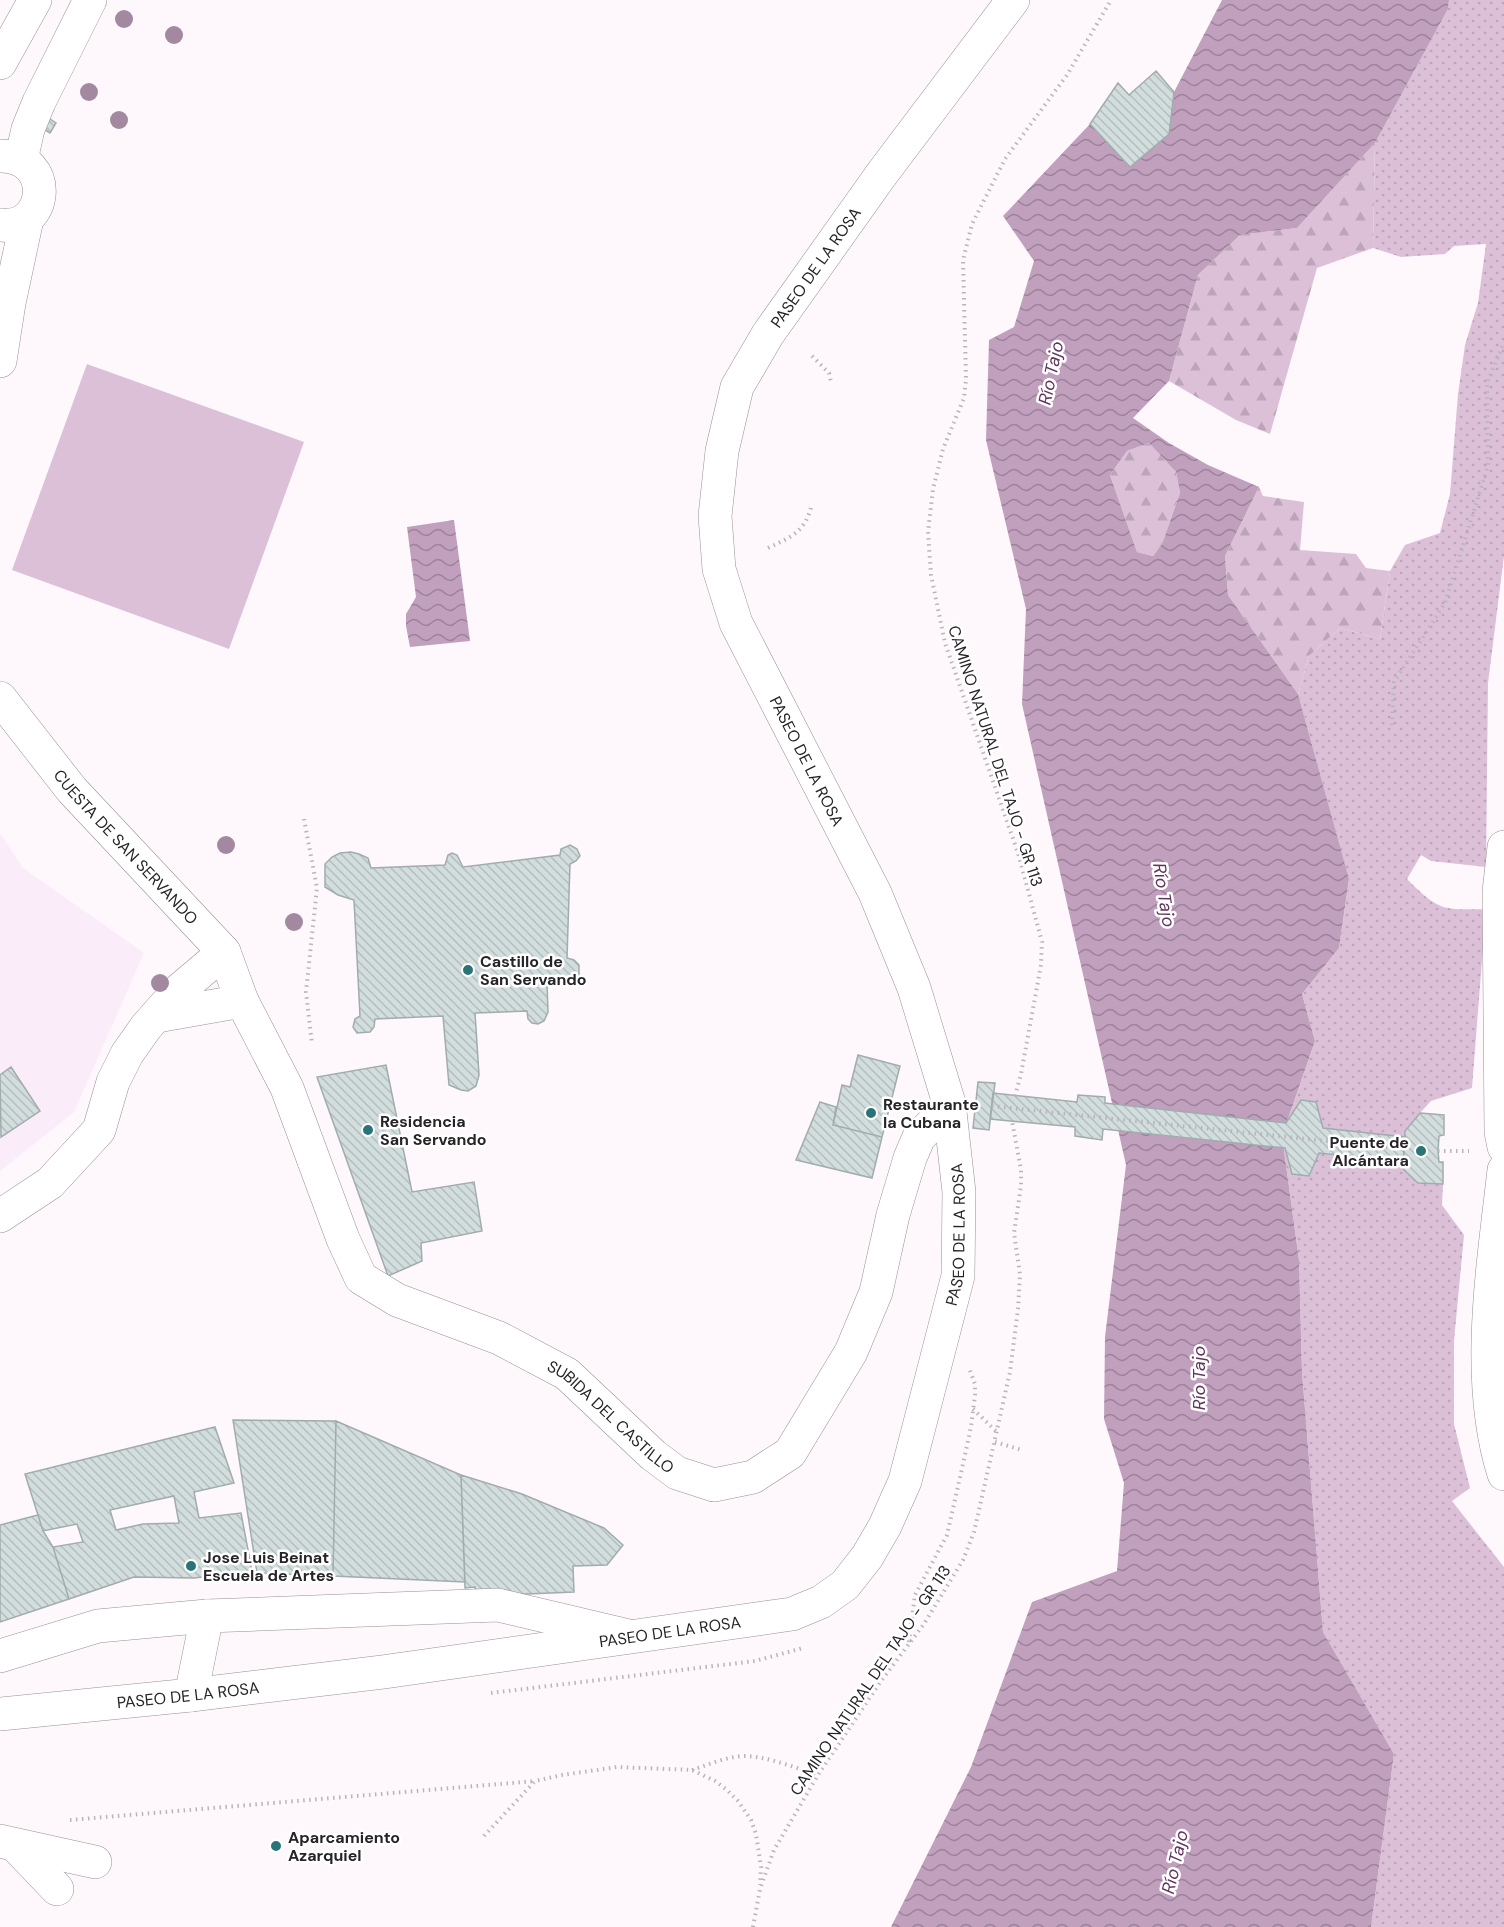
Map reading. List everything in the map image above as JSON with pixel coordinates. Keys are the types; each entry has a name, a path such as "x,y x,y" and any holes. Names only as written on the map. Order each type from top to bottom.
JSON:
{"street":[{"path":"0,63 35,0"},
{"path":"0,361 9,303 13,222 39,203 40,183 31,166 11,158 28,129 90,0"},
{"name":"PASEO DE LA ROSA","path":"0,1714 191,1695 383,1672 792,1614 821,1602 845,1584 867,1557 885,1526 905,1481 958,1276 959,1192 949,1103 924,1015 875,893 736,623 719,569 715,516 722,451 736,387 768,334 874,184 1013,0"},
{"path":"0,264 9,303"},
{"name":"CUESTA DE SAN SERVANDO","path":"0,698 72,790 224,952 242,1001"},
{"path":"1504,847 1501,1132 1504,1147"},
{"path":"0,1216 50,1183 99,1130 113,1082 127,1054 146,1027 177,992 224,952"},
{"path":"157,1016 242,1001"},
{"name":"SUBIDA DEL CASTILLO","path":"242,1001 287,1088 343,1239 361,1278 397,1300 499,1338 567,1374 653,1455 677,1473 714,1485 753,1477 790,1453 851,1352 876,1292 894,1215 910,1158 919,1137 933,1123 950,1120"},
{"path":"1504,1170 1499,1267 1487,1377 1491,1417 1504,1474"},
{"path":"0,1656 98,1626 207,1616 498,1605 631,1637"},
{"path":"191,1695 207,1616"},
{"path":"7,1843 95,1862"},
{"path":"7,1843 57,1889"}],"path":[{"name":"CAMINO NATURAL DEL TAJO - GR 113","path":"1015,1096 1022,1074 1040,975 1042,942 1018,852 945,643 931,575 928,532 933,489 943,449 964,398 966,370 963,261 972,224 1005,159 1067,75 1111,0"},
{"path":"1392,725 1394,682 1445,603 1488,466 1487,383 1504,342"},
{"path":"812,356 829,373 831,382"},
{"path":"768,548 804,526 812,504"},
{"path":"304,819 316,888 306,992 312,1044"},
{"path":"992,1106 1403,1149"},
{"name":"CAMINO NATURAL DEL TAJO - GR 113","path":"753,1927 760,1889 774,1850 818,1775 924,1624 963,1560 974,1532 1010,1372 1020,1274 1014,1233 1021,1170 1012,1121"},
{"path":"1438,1150 1469,1151"},
{"path":"909,1643 915,1595 946,1535 971,1427 975,1384 969,1370 969,1360"},
{"path":"973,1409 997,1432"},
{"path":"995,1442 1022,1449"},
{"path":"62,1821 535,1781 617,1767 692,1770 725,1759 745,1756 765,1759 818,1775"},
{"path":"692,1770 715,1781 727,1790 751,1820 756,1834 761,1867 760,1889"},
{"path":"484,1836 535,1781"}],"shaded area":[{"path":"0,833 23,868 144,953 74,1112 0,1171"}],"green space":[{"path":"1449,0 1504,0 1504,556 1488,683 1486,867 1431,861 1421,855 1407,879 1434,903 1450,908 1486,909 1472,1088 1431,1101 1420,1113 1405,1131 1403,1169 1418,1183 1443,1184 1442,1205 1464,1235 1454,1341 1454,1424 1470,1488 1452,1501 1504,1567 1504,1927 1371,1927 1394,1754 1323,1632 1302,1372 1299,1260 1282,1136 1315,1041 1302,994 1339,948 1349,880 1298,694 1309,656 1340,628 1380,639 1390,571 1405,545 1440,533 1450,494 1458,394 1465,345 1478,303 1486,244 1454,246 1445,254 1401,257 1373,248 1375,143 1448,9"},
{"path":"1375,143 1373,248 1317,268 1270,434 1236,420 1169,381 1198,275 1240,235 1297,228"},
{"path":"87,364 304,442 229,649 12,570"},
{"path":"1149,443 1176,472 1180,493 1162,544 1153,556 1137,552 1110,475 1127,451"},
{"path":"1259,487 1263,496 1304,502 1300,550 1356,554 1366,568 1390,571 1380,639 1340,628 1309,656 1298,694 1228,595 1225,556"}],"water":[{"name":"Río Tajo","path":"1222,0 1449,0 1448,9 1375,143 1297,228 1240,235 1198,275 1169,381 1133,418 1169,443 1208,465 1259,487 1225,556 1228,595 1298,694 1349,879 1339,948 1302,994 1315,1041 1282,1136 1299,1260 1302,1372 1323,1632 1394,1754 1371,1927 891,1927 971,1767 1032,1602 1117,1571 1124,1483 1104,1419 1105,1337 1126,1165 1022,704 1026,609 986,440 989,340 1014,327 1034,261 1003,216 1090,124 1130,167 1169,134 1174,92","holes":["1149,443 1176,472 1180,493 1162,544 1153,556 1137,552 1110,475 1127,451"]},
{"path":"454,520 470,641 410,647 406,614 416,597 407,527"}],"building":[{"path":"1156,71 1174,92 1169,134 1130,167 1090,124 1118,83 1129,95"},
{"path":"47,117 56,123 50,133 40,127"},
{"name":"Castillo de San Servando","path":"570,845 577,849 580,856 570,864 567,958 579,965 579,976 572,980 547,982 548,1012 544,1021 538,1024 528,1019 527,1011 475,1013 479,1075 476,1086 468,1091 449,1085 443,1016 375,1019 374,1027 370,1032 357,1033 353,1027 355,1019 360,1016 354,900 338,895 325,887 325,864 332,857 340,853 359,854 368,858 371,868 445,865 448,855 452,853 457,855 463,867 560,855 561,849"},
{"path":"858,1055 900,1066 882,1137 833,1125 842,1085 850,1087"},
{"name":"Residencia San Servando","path":"386,1065 412,1192 474,1182 482,1231 421,1243 422,1261 388,1276 317,1077"},
{"path":"11,1067 40,1111 1,1137 0,1075"},
{"path":"978,1082 995,1083 989,1130 973,1128"},
{"path":"993,1093 1077,1102 1078,1095 1105,1097 1105,1103 1286,1123 1301,1100 1316,1102 1323,1128 1405,1137 1403,1162 1319,1153 1309,1176 1292,1174 1285,1148 1103,1129 1102,1140 1075,1136 1075,1127 990,1119"},
{"path":"820,1102 836,1107 833,1125 882,1137 872,1178 796,1160"},
{"path":"1420,1113 1444,1115 1444,1135 1439,1136 1438,1151 1439,1162 1443,1162 1443,1184 1418,1183 1403,1169 1405,1131"},
{"path":"233,1420 336,1421 333,1576 257,1573"},
{"path":"336,1421 461,1475 465,1582 333,1576"},
{"path":"215,1427 234,1483 194,1492 199,1518 241,1513 252,1571 194,1578 134,1577 69,1599 53,1547 83,1542 77,1524 43,1531 25,1474","holes":["174,1496 179,1523 143,1524 116,1530 110,1510"]},
{"path":"461,1475 522,1494 604,1528 623,1545 607,1565 573,1566 574,1592 476,1596 475,1587 465,1588"},
{"path":"38,1515 43,1531 53,1547 69,1599 0,1622 0,1525"}],"place":[{"name":"Castillo de San Servando","path":"468,970"},
{"name":"Restaurante la Cubana","path":"871,1113"},
{"name":"Residencia San Servando","path":"368,1130"},
{"name":"Puente de Alcántara","path":"1421,1151"},
{"name":"Jose Luis Beinat Escuela de Artes","path":"191,1566"},
{"name":"Aparcamiento Azarquiel","path":"276,1846"}]}
